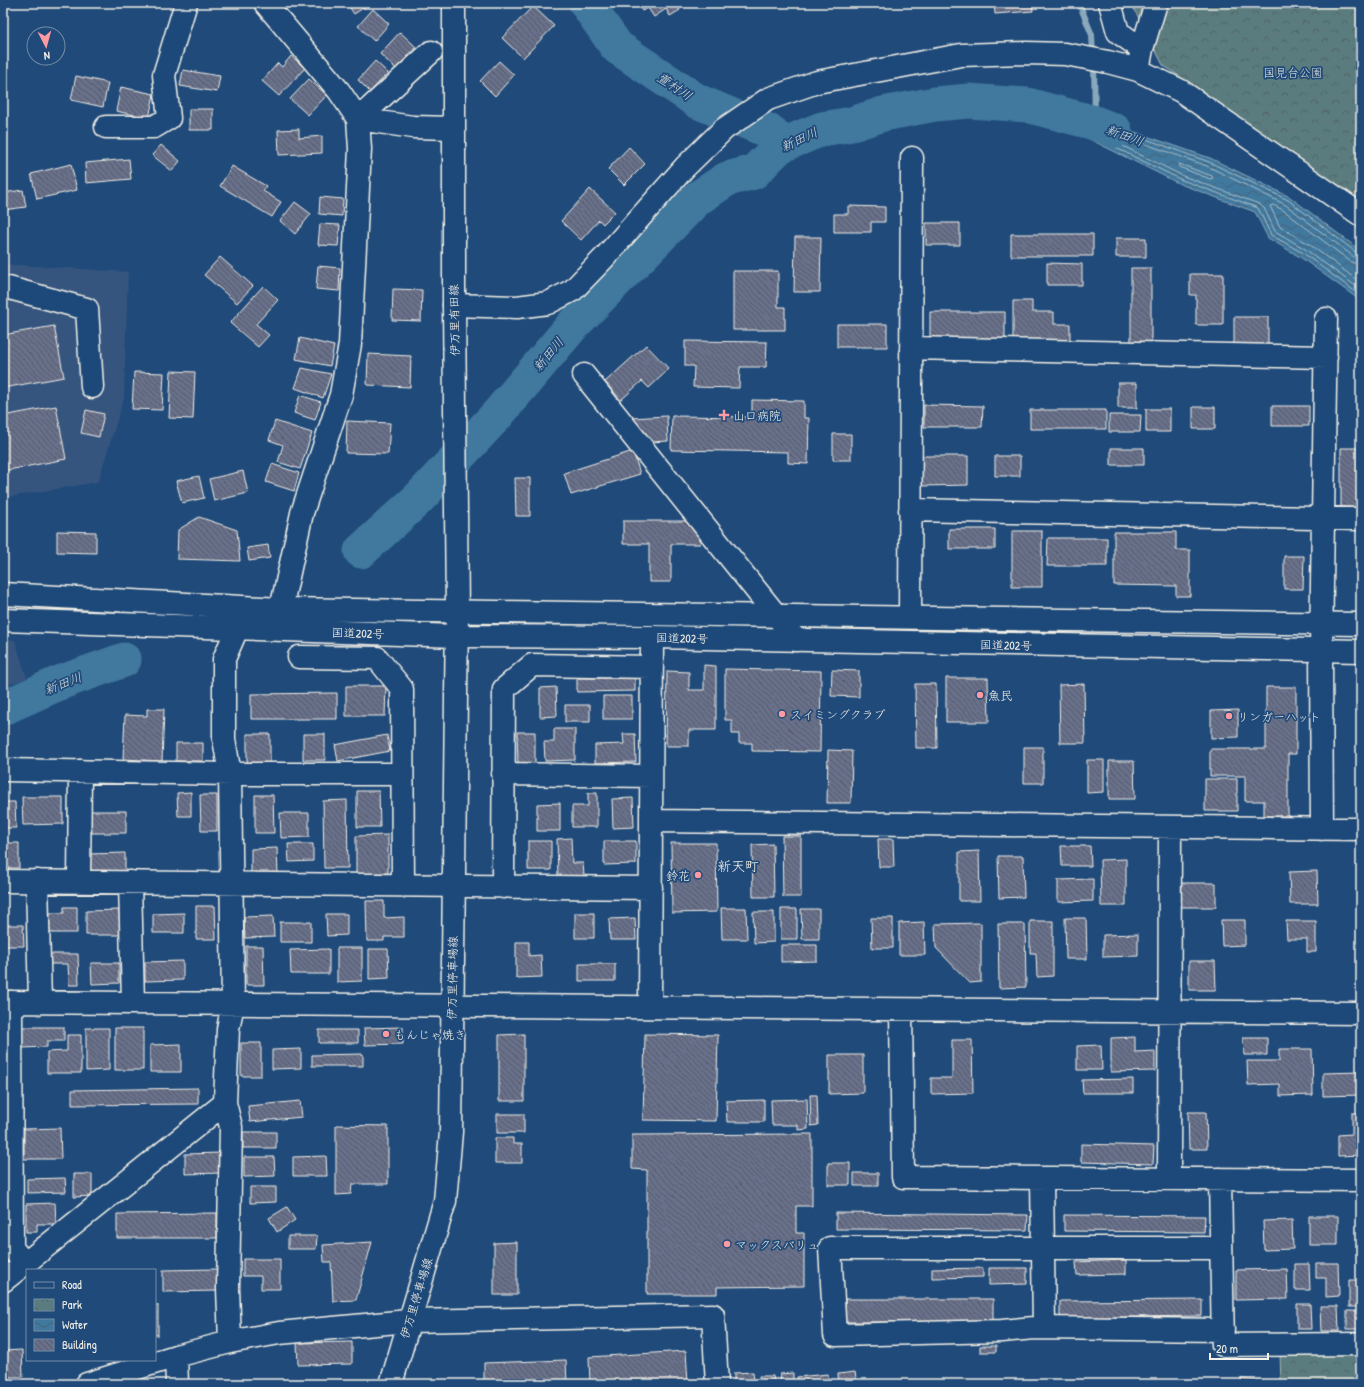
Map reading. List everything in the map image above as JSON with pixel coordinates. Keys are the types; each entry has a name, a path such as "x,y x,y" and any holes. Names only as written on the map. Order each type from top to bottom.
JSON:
{"main road":[{"path":"106,127 154,127 169,118 164,75 186,3"},
{"path":"230,1342 228,1288 232,1127 226,1103 228,1029 233,1004 230,774 224,739 224,659 237,629 281,608 302,513 341,395 350,344 360,149 358,119 339,90 265,3"},
{"name":"伊万里有田線","path":"454,3 456,636"},
{"path":"1110,3 1118,32 1140,60 1180,91 1361,215"},
{"path":"1140,60 1156,3"},
{"path":"358,119 431,52"},
{"path":"454,305 517,307 548,303 573,290 604,258 685,167 724,129 768,99 817,82 961,55 1026,53 1065,54 1108,62 1140,60"},
{"path":"358,119 412,127 454,128"},
{"path":"910,617 912,158"},
{"path":"3,289 9,288 87,309 92,387"},
{"path":"1322,829 1321,651 1326,319"},
{"path":"911,348 1326,357"},
{"path":"584,376 796,640"},
{"path":"910,510 1361,519"},
{"name":"国道202号","path":"3,594 281,608 1361,624"},
{"name":"国道202号","path":"3,620 456,636 652,637 1361,651"},
{"name":"伊万里停車場線","path":"391,1384 408,1321 445,1201 451,1132 456,636"},
{"path":"650,1007 652,637"},
{"path":"300,657 377,658 402,689 401,774 403,886"},
{"path":"503,887 504,689 532,665 652,667"},
{"path":"3,770 230,774 401,774"},
{"path":"79,882 80,771"},
{"path":"504,774 651,776"},
{"path":"651,821 1361,829"},
{"path":"1169,1178 1170,827"},
{"path":"3,881 651,888"},
{"path":"37,881 40,1002"},
{"path":"130,882 133,1003"},
{"path":"25,1264 12,1248 7,1002 1361,1013"},
{"path":"902,1010 902,1177 1361,1180"},
{"path":"3,1282 226,1103"},
{"path":"1042,1178 1044,1327"},
{"path":"1220,1179 1223,1345 1361,1344"},
{"path":"1221,1248 830,1248 835,1335 1002,1332 1044,1327 1223,1330"},
{"path":"87,1384 176,1356 230,1342 279,1333 408,1321 713,1315 717,1384"},
{"path":"176,1356 177,1384"}],"shaded area":[{"path":"3,264 128,272 124,398 98,482 3,498"},
{"path":"3,640 15,640 27,678 3,687"}],"green space":[{"name":"国見台公園","path":"1131,3 1361,3 1361,201 1163,65"},
{"path":"1280,1354 1361,1354 1361,1384 1281,1384"}],"water":[{"path":"1080,113 1210,158 1290,197 1361,251 1361,301 1300,257 1268,238 1255,212 1180,184 1073,131 1068,118"}],"building":[{"path":"288,3 305,3 291,9"},
{"path":"347,3 371,3 354,14"},
{"path":"637,3 675,3 680,10 670,16 666,9 654,17 648,8 642,11"},
{"path":"994,3 1032,3 1033,11 995,14"},
{"path":"533,6 554,26 523,58 502,38"},
{"path":"373,9 389,24 374,41 358,26"},
{"path":"400,32 416,47 396,69 380,54"},
{"path":"291,56 305,68 279,96 262,81 278,63 282,67"},
{"path":"375,61 388,73 370,92 358,80"},
{"path":"499,61 514,75 495,96 480,81"},
{"path":"183,70 220,76 217,92 180,86"},
{"path":"76,76 108,83 103,107 71,100"},
{"path":"309,79 327,95 308,115 290,99"},
{"path":"121,87 154,94 149,118 116,111"},
{"path":"189,109 213,109 213,130 189,130"},
{"path":"299,129 299,138 322,136 322,153 279,155 278,130"},
{"path":"161,145 180,161 172,171 152,155"},
{"path":"629,147 645,164 624,185 608,169"},
{"path":"129,159 131,179 86,183 85,163"},
{"path":"71,164 77,190 37,199 31,174"},
{"path":"232,166 266,186 263,191 281,202 272,217 220,186"},
{"path":"590,189 615,212 603,224 599,220 581,240 561,221"},
{"path":"23,190 26,207 3,210 3,193"},
{"path":"320,197 343,199 342,216 319,214"},
{"path":"295,202 311,214 295,234 280,221"},
{"path":"848,206 885,207 885,222 871,222 871,232 834,232 834,214 848,214"},
{"path":"926,223 960,223 960,245 926,245"},
{"path":"320,224 340,225 338,246 318,245"},
{"path":"1011,234 1093,234 1093,256 1011,256"},
{"path":"795,237 821,237 820,292 794,292"},
{"path":"1116,238 1146,238 1146,257 1116,257"},
{"path":"220,257 253,286 237,303 204,275"},
{"path":"1047,263 1082,264 1082,285 1047,285"},
{"path":"318,266 340,268 339,291 316,289"},
{"path":"1131,268 1151,268 1151,346 1131,345"},
{"path":"733,271 778,271 778,307 785,307 785,330 733,330"},
{"path":"1190,274 1223,274 1223,325 1196,325 1196,295 1190,295"},
{"path":"263,286 278,300 256,324 269,335 258,347 230,323"},
{"path":"393,289 422,290 421,321 392,320"},
{"path":"1013,301 1032,301 1032,312 1054,312 1054,324 1070,324 1070,344 1013,344"},
{"path":"930,312 1005,312 1005,339 930,338"},
{"path":"1234,317 1268,317 1268,346 1234,346"},
{"path":"837,324 887,324 887,347 837,347"},
{"path":"54,326 64,377 3,388 3,335"},
{"path":"300,338 334,346 330,366 296,359"},
{"path":"685,341 767,342 766,367 740,367 739,388 693,387 694,366 685,366"},
{"path":"646,345 669,369 649,388 642,381 621,400 605,382"},
{"path":"368,354 411,356 410,387 367,385"},
{"path":"302,368 331,374 323,398 295,388"},
{"path":"171,371 195,372 193,419 169,418"},
{"path":"134,372 164,373 162,410 132,409"},
{"path":"1118,383 1137,383 1137,408 1118,408"},
{"path":"300,395 321,402 315,420 294,413"},
{"path":"752,400 804,401 804,418 809,418 808,464 788,463 788,452 671,450 672,416 752,417"},
{"path":"924,405 983,406 982,427 924,427"},
{"path":"56,406 66,459 3,471 3,416"},
{"path":"1272,406 1309,406 1309,426 1272,426"},
{"path":"1193,407 1215,407 1215,429 1193,429"},
{"path":"1146,409 1170,409 1170,432 1146,432"},
{"path":"86,410 104,414 99,437 81,433"},
{"path":"1030,410 1106,410 1106,429 1030,429"},
{"path":"1109,415 1141,415 1140,432 1109,432"},
{"path":"667,416 668,441 651,442 631,418"},
{"path":"275,421 312,433 300,469 278,462 283,445 269,440"},
{"path":"347,421 390,423 388,454 346,453"},
{"path":"833,434 851,434 851,460 833,460"},
{"path":"1111,448 1144,448 1144,465 1111,465"},
{"path":"1341,448 1361,448 1361,509 1341,509"},
{"path":"633,451 640,474 571,495 564,473"},
{"path":"922,456 968,456 968,485 922,486"},
{"path":"995,456 1020,456 1020,476 995,476"},
{"path":"272,464 299,473 294,491 266,482"},
{"path":"243,471 248,493 214,501 209,479"},
{"path":"199,476 204,498 182,503 176,481"},
{"path":"515,478 530,478 530,516 516,516"},
{"path":"199,517 237,530 240,561 177,559 178,530"},
{"path":"623,521 691,521 700,531 700,544 671,544 671,582 649,582 649,544 623,544"},
{"path":"949,529 995,529 995,549 949,549"},
{"path":"57,531 96,532 96,553 57,552"},
{"path":"1012,531 1042,531 1042,587 1012,587"},
{"path":"1114,532 1176,532 1176,550 1190,550 1190,596 1176,596 1176,586 1114,585"},
{"path":"1048,538 1107,538 1107,566 1047,566"},
{"path":"268,545 270,558 249,561 247,548"},
{"path":"1284,556 1304,556 1303,589 1284,589"},
{"path":"704,665 716,666 716,730 689,730 689,746 666,746 667,671 689,672 689,690 704,690"},
{"path":"725,669 821,671 820,752 752,751 752,743 739,743 739,734 732,734 732,720 725,720"},
{"path":"832,670 859,671 859,697 831,696"},
{"path":"577,678 635,678 635,691 577,692"},
{"path":"946,678 988,678 989,722 946,722"},
{"path":"915,684 936,684 937,748 916,748"},
{"path":"1084,684 1085,743 1060,743 1059,685"},
{"path":"346,686 386,686 385,716 346,716"},
{"path":"556,687 557,716 540,717 540,688"},
{"path":"1266,687 1296,687 1296,754 1288,754 1288,816 1264,816 1264,801 1245,801 1245,776 1210,776 1210,749 1266,749"},
{"path":"337,693 337,719 251,719 251,694"},
{"path":"603,696 632,696 632,719 603,719"},
{"path":"565,705 590,705 590,722 565,722"},
{"path":"147,709 164,709 162,761 123,759 125,715 147,716"},
{"path":"1238,710 1238,737 1211,738 1211,711"},
{"path":"554,729 575,729 575,760 545,761 544,742 554,742"},
{"path":"517,732 535,732 535,766 518,766"},
{"path":"247,734 270,734 270,764 247,764"},
{"path":"303,734 325,734 325,760 303,760"},
{"path":"623,734 635,734 636,762 595,763 595,745 624,744"},
{"path":"387,735 390,751 338,761 335,745"},
{"path":"176,743 203,743 203,761 176,761"},
{"path":"1024,747 1043,747 1043,783 1024,783"},
{"path":"828,750 852,751 851,803 827,803"},
{"path":"1087,760 1104,760 1104,792 1087,793"},
{"path":"1109,761 1134,761 1135,799 1109,799"},
{"path":"1205,779 1237,779 1237,811 1205,811"},
{"path":"357,791 379,791 380,827 357,827"},
{"path":"191,792 191,816 178,816 177,793"},
{"path":"588,793 597,793 597,827 572,827 572,806 588,806"},
{"path":"200,795 217,795 217,831 201,831"},
{"path":"255,795 273,795 274,833 255,833"},
{"path":"22,797 63,797 63,824 23,825"},
{"path":"633,798 634,827 613,828 612,799"},
{"path":"347,800 348,868 324,868 323,801"},
{"path":"3,802 15,802 16,828 4,828"},
{"path":"560,803 560,831 537,831 537,804"},
{"path":"91,811 126,811 126,833 92,833"},
{"path":"280,813 309,813 309,837 281,838"},
{"path":"388,835 388,873 356,874 356,836"},
{"path":"782,836 801,836 801,897 783,897"},
{"path":"571,838 572,863 583,863 584,876 558,877 557,839"},
{"path":"878,839 893,839 894,867 879,867"},
{"path":"528,841 551,841 551,870 528,870"},
{"path":"604,841 636,841 636,864 604,865"},
{"path":"3,843 19,843 19,868 3,868"},
{"path":"671,843 716,843 717,912 672,913"},
{"path":"288,844 313,844 313,861 289,862"},
{"path":"773,844 774,897 753,897 752,845"},
{"path":"1061,846 1090,846 1091,866 1062,866"},
{"path":"277,848 278,875 251,875 251,849"},
{"path":"979,851 980,901 959,901 959,852"},
{"path":"125,853 125,872 88,872 88,854"},
{"path":"998,856 1023,856 1024,897 999,898"},
{"path":"1126,859 1126,906 1101,906 1100,860"},
{"path":"1317,871 1318,904 1290,904 1289,872"},
{"path":"1093,879 1093,901 1058,902 1058,880"},
{"path":"1181,883 1216,883 1216,907 1181,907"},
{"path":"366,901 384,901 384,918 404,917 404,937 384,937 384,941 367,941"},
{"path":"196,906 215,906 216,939 196,939"},
{"path":"64,907 77,907 77,933 48,933 48,913 64,913"},
{"path":"721,908 746,908 747,939 722,939"},
{"path":"781,909 797,909 797,939 781,939"},
{"path":"801,909 819,909 819,939 802,939"},
{"path":"119,910 120,935 86,935 86,911"},
{"path":"753,912 774,912 774,942 754,943"},
{"path":"184,913 184,933 153,933 153,914"},
{"path":"575,913 594,913 594,938 575,938"},
{"path":"326,914 347,914 347,935 327,936"},
{"path":"273,916 274,937 245,938 244,917"},
{"path":"635,918 636,940 610,940 609,919"},
{"path":"871,918 893,918 893,948 872,948"},
{"path":"1065,918 1086,918 1087,959 1066,959"},
{"path":"1221,920 1245,920 1245,945 1222,946"},
{"path":"1030,921 1053,921 1053,976 1037,977 1036,953 1030,953"},
{"path":"1286,921 1316,921 1316,952 1307,952 1307,939 1287,939"},
{"path":"280,922 311,922 311,942 280,942"},
{"path":"924,922 925,955 899,955 899,923"},
{"path":"981,923 981,982 970,983 936,948 935,924"},
{"path":"998,924 1025,924 1026,987 999,988"},
{"path":"3,925 23,925 24,946 3,946"},
{"path":"1138,934 1138,956 1103,957 1103,935"},
{"path":"516,942 529,942 529,956 541,955 542,977 516,978"},
{"path":"781,945 817,945 817,961 781,962"},
{"path":"246,946 263,946 264,985 246,985"},
{"path":"337,948 362,948 362,981 337,982"},
{"path":"329,949 329,974 291,974 290,950"},
{"path":"369,949 388,949 389,978 369,979"},
{"path":"50,954 78,954 79,985 69,985 68,964 50,964"},
{"path":"183,961 183,980 145,981 145,962"},
{"path":"1189,961 1215,961 1216,990 1189,990"},
{"path":"91,963 119,963 119,983 92,984"},
{"path":"579,964 615,964 615,981 579,981"},
{"path":"22,1027 64,1027 64,1041 47,1041 47,1047 22,1048"},
{"path":"403,1027 403,1044 365,1045 364,1028"},
{"path":"86,1028 109,1028 109,1070 86,1071"},
{"path":"115,1028 143,1028 143,1070 115,1070"},
{"path":"319,1030 358,1030 358,1043 319,1043"},
{"path":"524,1034 524,1101 499,1101 499,1035"},
{"path":"645,1034 718,1035 716,1121 643,1120"},
{"path":"67,1035 81,1035 81,1073 47,1073 47,1052 67,1051"},
{"path":"1135,1037 1135,1052 1155,1051 1155,1071 1111,1072 1111,1038"},
{"path":"1243,1038 1267,1038 1267,1055 1244,1055"},
{"path":"952,1040 972,1040 973,1093 931,1094 931,1078 952,1078"},
{"path":"241,1043 261,1043 261,1076 241,1076"},
{"path":"181,1044 181,1072 150,1072 150,1045"},
{"path":"1101,1045 1102,1070 1077,1070 1077,1046"},
{"path":"301,1049 301,1068 272,1069 272,1050"},
{"path":"1279,1049 1312,1049 1313,1095 1280,1096 1280,1084 1248,1085 1247,1061 1279,1061"},
{"path":"363,1054 363,1066 312,1066 312,1055"},
{"path":"829,1055 863,1055 863,1093 829,1094"},
{"path":"1361,1072 1361,1095 1323,1096 1323,1073"},
{"path":"1133,1079 1133,1093 1083,1093 1082,1080"},
{"path":"198,1088 198,1104 72,1105 72,1090"},
{"path":"810,1095 817,1095 818,1125 811,1126"},
{"path":"807,1099 808,1129 798,1130 798,1125 772,1125 771,1100"},
{"path":"764,1100 764,1122 727,1122 726,1101"},
{"path":"300,1101 302,1117 250,1122 248,1106"},
{"path":"1188,1112 1206,1112 1207,1149 1189,1149"},
{"path":"1352,1113 1361,1113 1361,1155 1338,1156 1338,1135 1352,1134"},
{"path":"497,1114 524,1114 524,1133 497,1133"},
{"path":"336,1125 388,1126 388,1184 352,1184 351,1194 336,1195"},
{"path":"60,1128 61,1159 24,1159 24,1129"},
{"path":"243,1132 276,1132 276,1148 243,1148"},
{"path":"812,1134 812,1206 796,1206 796,1233 804,1233 804,1286 717,1287 717,1294 647,1294 647,1170 632,1169 632,1135"},
{"path":"495,1138 513,1138 513,1144 522,1144 522,1163 495,1163"},
{"path":"1081,1144 1154,1146 1153,1164 1081,1162"},
{"path":"221,1153 221,1173 185,1174 185,1154"},
{"path":"326,1156 327,1176 293,1176 293,1157"},
{"path":"244,1157 274,1157 275,1176 244,1177"},
{"path":"828,1163 850,1163 850,1185 828,1185"},
{"path":"854,1173 878,1173 878,1186 854,1186"},
{"path":"74,1174 92,1174 92,1196 74,1197"},
{"path":"65,1178 66,1192 27,1193 27,1179"},
{"path":"250,1187 276,1187 276,1202 250,1203"},
{"path":"55,1203 56,1224 37,1224 37,1232 26,1232 26,1204"},
{"path":"287,1207 295,1220 277,1232 269,1218"},
{"path":"217,1213 217,1238 117,1238 117,1214"},
{"path":"836,1213 1028,1215 1027,1230 836,1229"},
{"path":"1064,1215 1205,1216 1204,1232 1064,1231"},
{"path":"1309,1216 1338,1216 1338,1245 1309,1245"},
{"path":"1292,1220 1293,1249 1264,1250 1263,1221"},
{"path":"288,1236 317,1236 316,1249 288,1249"},
{"path":"372,1242 356,1300 333,1301 331,1262 324,1262 323,1245"},
{"path":"517,1242 517,1295 494,1295 494,1243"},
{"path":"243,1259 280,1259 280,1289 261,1289 261,1276 243,1276"},
{"path":"1126,1260 1126,1274 1077,1275 1076,1262"},
{"path":"1316,1263 1338,1263 1339,1296 1326,1297 1326,1278 1316,1278"},
{"path":"1295,1264 1309,1264 1310,1290 1295,1290"},
{"path":"983,1268 983,1277 932,1278 932,1269"},
{"path":"989,1268 1027,1268 1027,1284 989,1285"},
{"path":"217,1269 218,1291 163,1292 163,1270"},
{"path":"1287,1269 1288,1299 1236,1300 1236,1270"},
{"path":"1349,1280 1361,1280 1361,1307 1349,1307"},
{"path":"845,1299 993,1299 993,1322 845,1322"},
{"path":"1202,1300 1202,1316 1060,1318 1060,1301"},
{"path":"1297,1304 1310,1304 1311,1329 1297,1329"},
{"path":"156,1305 158,1305 158,1335 156,1335"},
{"path":"1320,1306 1338,1306 1339,1331 1321,1331"},
{"path":"1347,1311 1361,1311 1361,1329 1347,1329"},
{"path":"352,1342 352,1364 298,1365 297,1343"},
{"path":"980,1346 996,1346 996,1352 980,1352"},
{"path":"22,1350 23,1377 3,1377 3,1351"},
{"path":"686,1351 688,1384 590,1384 589,1357"},
{"path":"566,1360 567,1384 484,1384 484,1363"},
{"path":"753,1372 754,1384 734,1384 734,1373"},
{"path":"855,1372 857,1384 839,1384 838,1374"},
{"path":"793,1373 793,1384 781,1384 780,1374"},
{"path":"828,1374 829,1384 798,1384 797,1377"},
{"path":"759,1376 773,1376 774,1383 760,1384"},
{"path":"1241,1379 1269,1382 1269,1384 1240,1384"}],"waterway":[{"name":"萱村川","path":"586,3 617,47 697,101 771,132 780,146"},
{"path":"1079,3 1092,35 1093,55"},
{"path":"1094,64 1095,123"},
{"name":"新田川","path":"361,551 418,499 497,415 573,325 698,198 727,179 754,172 780,146 822,129 852,124 883,114 935,104 969,101 1027,105 1095,123 1115,131"},
{"name":"新田川","path":"3,708 59,683 124,660"}],"place":[{"name":"山口病院","path":"724,415"},
{"name":"魚民","path":"980,695"},
{"name":"スイミングクラブ","path":"782,714"},
{"name":"リンガーハット","path":"1229,716"},
{"name":"鈴花","path":"698,875"},
{"name":"もんじゃ焼き","path":"386,1034"},
{"name":"マックスバリュ","path":"727,1244"}],"district":[{"name":"新天町","path":"738,865"}]}
